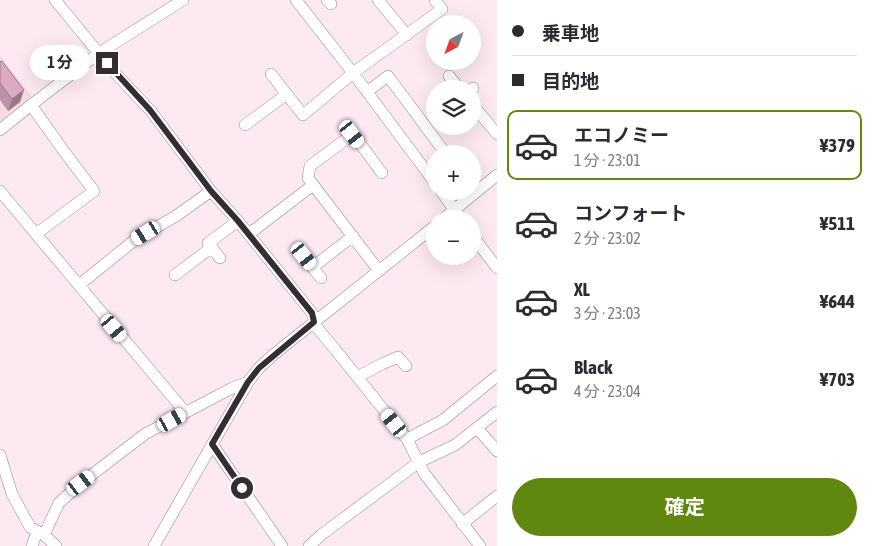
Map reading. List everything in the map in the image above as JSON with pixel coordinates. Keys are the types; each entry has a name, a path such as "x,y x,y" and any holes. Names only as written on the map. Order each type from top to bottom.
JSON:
{"street":[{"path":"55,0 115,73 150,110 211,191 249,234 312,313 318,329 407,439 424,473 480,546"},
{"path":"0,130 99,53 167,5 183,0"},
{"path":"296,0 426,171"},
{"path":"378,0 407,35"},
{"path":"272,74 303,115 353,73 442,9 435,0"},
{"path":"367,92 388,76 439,145"},
{"path":"449,76 452,80"},
{"path":"245,125 287,94"},
{"path":"31,104 94,191 36,234"},
{"path":"481,115 497,134"},
{"path":"379,271 308,178 310,166 352,134 382,172"},
{"path":"481,186 497,175"},
{"path":"249,234 313,185"},
{"path":"0,191 185,412"},
{"path":"79,285 136,239 176,216 211,191"},
{"path":"220,258 208,243 238,221"},
{"path":"154,546 248,382 259,368 426,233"},
{"path":"313,268 353,236"},
{"path":"481,246 497,268"},
{"path":"175,275 212,247"},
{"path":"304,256 321,278"},
{"path":"357,377 398,357 406,366"},
{"path":"407,439 443,420 497,376"},
{"path":"32,546 59,503 81,483 145,434 232,388 248,382"},
{"path":"309,546 419,462 455,445 497,412"},
{"path":"477,428 497,451"},
{"path":"212,444 282,546"},
{"path":"0,455 12,494 30,527 56,546"},
{"path":"462,524 497,496"}],"shaded area":[{"path":"0,56 32,96 0,122"}],"building":[{"path":"2,61 24,90 12,99 0,83 0,62"}],"route":[{"path":"107,63 150,110 211,191 238,221 312,313 314,322 273,355 248,382 212,444 242,488"}]}
